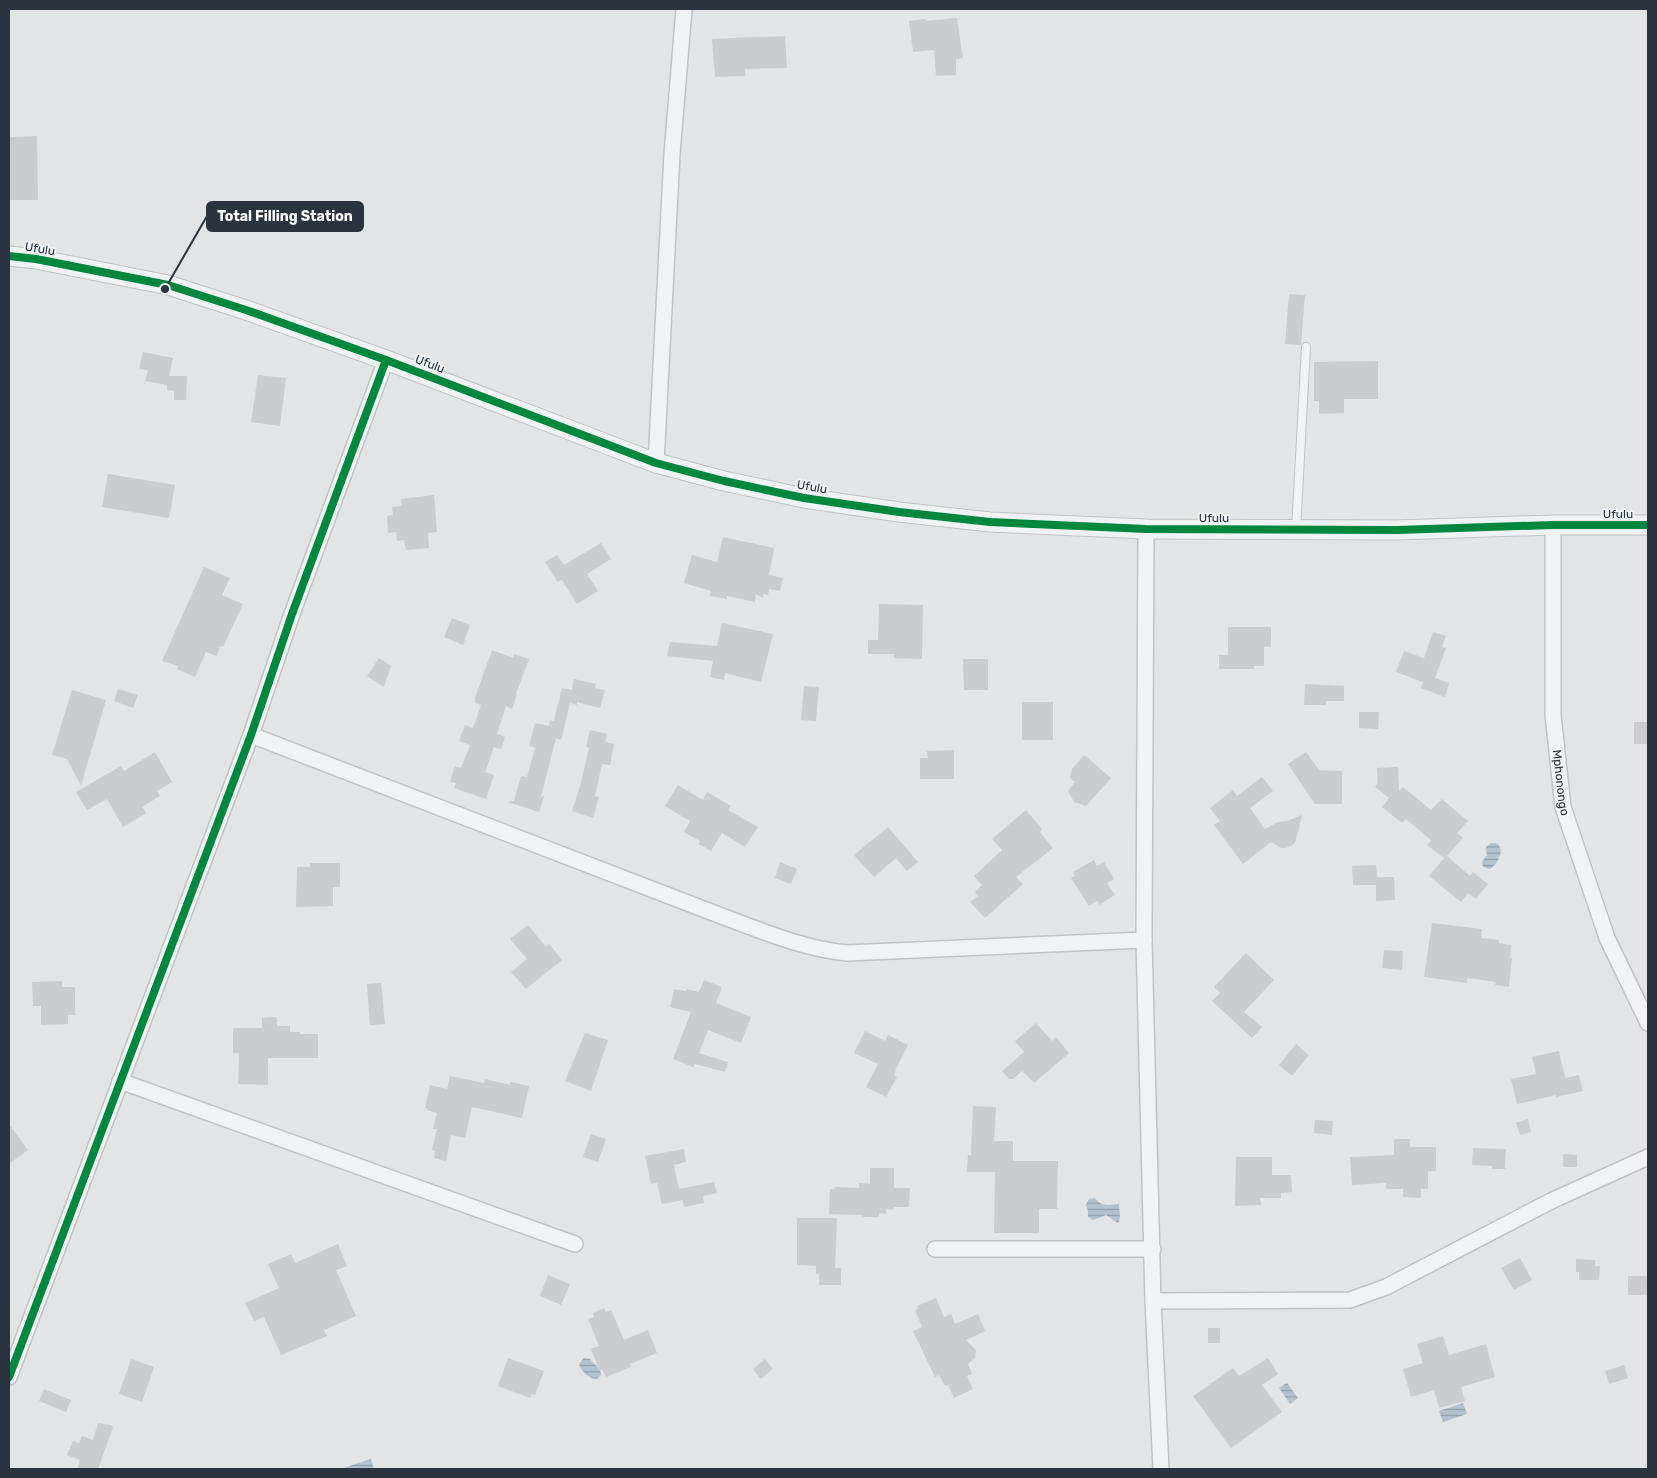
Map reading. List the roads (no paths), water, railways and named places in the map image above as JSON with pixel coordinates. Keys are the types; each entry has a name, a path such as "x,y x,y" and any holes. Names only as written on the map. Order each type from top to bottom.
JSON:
{"street":[{"path":"656,463 672,154 684,9"},
{"name":"Ufulu","path":"9,256 36,259 168,285 246,310 386,360 656,463 724,481 804,498 899,512 990,522 1146,529 1396,530 1552,525 1648,526"},
{"path":"9,1377 251,735 292,614 386,360"},
{"name":"Mphonongo","path":"1552,525 1553,715 1562,807 1607,938 1648,1023"},
{"path":"1146,529 1144,940 1153,1301 1161,1469"},
{"path":"251,735 800,945 847,953 1144,940"},
{"path":"120,1081 575,1244"},
{"path":"1153,1301 1350,1300 1386,1287 1552,1201 1648,1157"},
{"path":"935,1249 1153,1249"}],"lane":[{"path":"1296,530 1306,347"}],"water":[{"path":"1491,843 1497,843 1500,853 1498,860 1490,869 1483,867 1482,862 1487,855 1486,847"},
{"path":"1095,1198 1103,1204 1119,1204 1120,1218 1118,1223 1106,1215 1093,1220 1088,1217 1086,1205 1089,1199"},
{"path":"584,1358 590,1359 600,1370 601,1375 597,1379 588,1376 582,1369 579,1364"},
{"path":"1287,1383 1298,1398 1290,1404 1279,1388"},
{"path":"1463,1403 1467,1414 1443,1422 1439,1411"},
{"path":"371,1459 374,1469 340,1469"}],"place":[{"name":"Total Filling Station","path":"165,289"}]}
